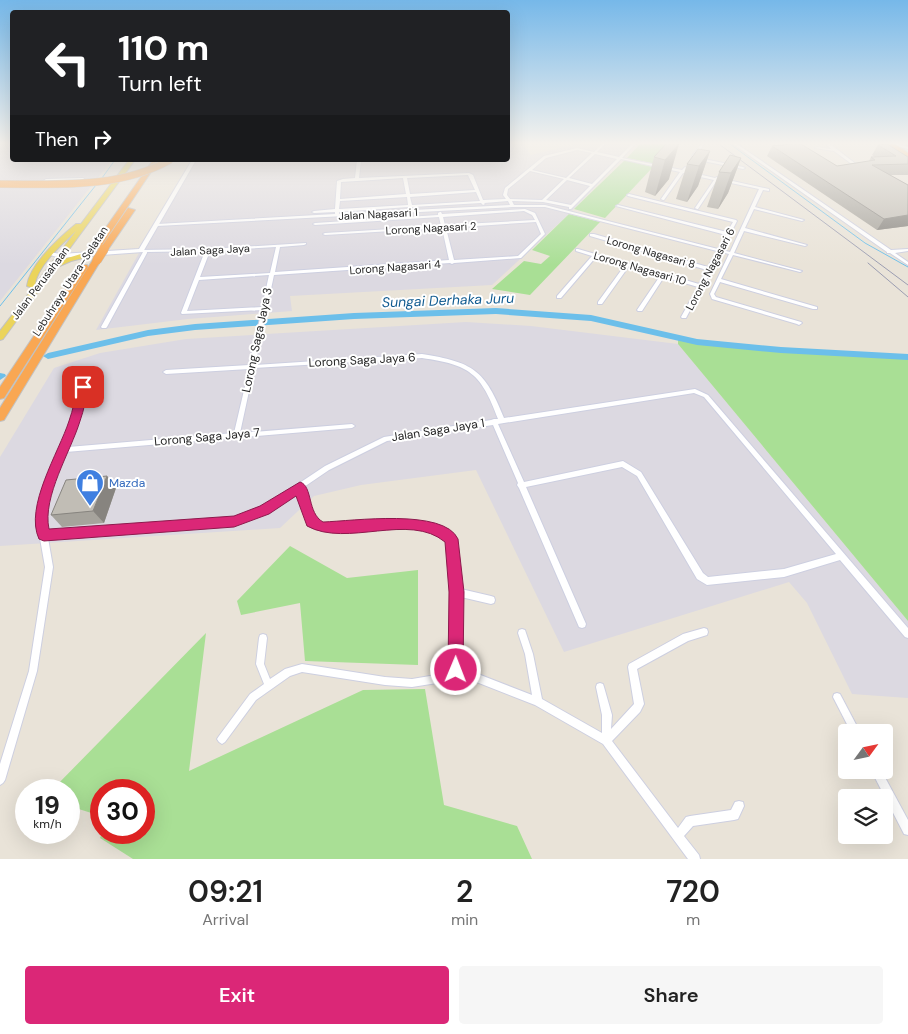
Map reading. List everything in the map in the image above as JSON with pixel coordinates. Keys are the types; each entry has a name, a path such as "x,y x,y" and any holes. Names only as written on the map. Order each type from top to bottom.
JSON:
{"highway":[{"name":"Lebuhraya Utara–Selatan","path":"100,249 141,184"},
{"name":"Lebuhraya Utara–Selatan","path":"0,395 87,258 100,249 147,184"},
{"name":"Lebuhraya Utara–Selatan","path":"0,417 87,258"}],"main road":[{"name":"Jalan Perusahaan","path":"0,337 50,270 55,255 68,246 114,184"},
{"path":"55,255 68,233 87,218"},
{"name":"Jalan Perusahaan","path":"0,327 55,255 80,229"},
{"path":"68,246 70,252 87,258"},
{"path":"50,270 66,260 87,258"}],"street":[{"path":"105,184 108,185 106,193"},
{"path":"104,327 181,184"},
{"path":"314,212 337,213 339,184"},
{"path":"405,184 411,212"},
{"path":"475,184 485,208"},
{"path":"512,184 506,189 505,195 513,206"},
{"path":"543,201 561,184"},
{"path":"586,184 593,186"},
{"path":"663,199 674,184"},
{"path":"697,208 713,184"},
{"path":"744,184 768,190"},
{"path":"792,184 908,264"},
{"path":"568,210 593,186"},
{"path":"762,188 712,294 714,298 799,323"},
{"path":"338,200 478,191"},
{"name":"Lorong Nagasari 6","path":"629,195 735,221 684,317"},
{"name":"Jalan Nagasari 1","path":"158,225 510,200 543,201 572,206"},
{"name":"Jalan Nagasari 1","path":"337,213 440,213 513,206 545,206 568,210 800,271"},
{"path":"618,206 728,234"},
{"path":"753,208 802,220"},
{"path":"315,224 440,213 525,210 534,214 537,221"},
{"path":"440,213 452,263"},
{"name":"Lorong Nagasari 2","path":"325,234 537,221"},
{"name":"Lorong Nagasari 4","path":"198,279 519,257 543,234 537,221"},
{"path":"743,229 805,245"},
{"name":"Lorong Nagasari 8","path":"592,235 710,268"},
{"name":"Jalan Saga Jaya","path":"143,252 304,244"},
{"name":"Lorong Saga Jaya 3","path":"237,434 278,246"},
{"path":"208,250 184,313 264,311"},
{"name":"Lorong Nagasari 10","path":"578,250 701,286"},
{"path":"889,252 908,250"},
{"path":"55,255 87,258 143,252"},
{"path":"559,297 595,255"},
{"path":"600,303 628,265"},
{"path":"640,310 663,275"},
{"path":"718,280 815,308"},
{"name":"Lorong Saga Jaya 6","path":"166,372 432,357 464,366 478,374 492,392 498,420 520,486 582,624"},
{"path":"0,780 33,671 49,567 41,521 46,493 75,420 83,387"},
{"name":"Jalan Saga Jaya 1","path":"44,535 234,521 265,510 327,468 386,439 498,420 695,391 701,392 841,556"},
{"name":"Lorong Saga Jaya 7","path":"62,450 237,434 352,426"},
{"path":"520,486 622,464 630,467 639,474 700,576 707,580 784,572 841,556 908,634"},
{"path":"300,487 308,517 322,528 417,524 440,530 452,539 457,592 456,670"},
{"path":"457,592 491,600"},
{"path":"606,741 639,704 632,667 686,637 704,632"},
{"path":"522,633 532,664 538,702"},
{"path":"263,638 260,664 268,684"},
{"path":"222,739 253,697 268,684 288,672 302,668 384,681 412,683 438,679 456,670 538,702 606,741 695,859"},
{"path":"600,687 607,715 606,741"},
{"path":"837,697 852,724"},
{"path":"881,779 908,830"},
{"path":"678,836 690,821 734,815 739,806"}],"shaded area":[{"path":"0,184 93,184 0,301"},
{"path":"178,184 598,184 569,214 492,285 290,296 292,311 188,319 96,330"},
{"path":"466,322 531,326 678,344 908,621 908,698 852,694 807,603 789,582 564,652 476,470 361,485 314,496 280,528 0,546 0,457 54,368 100,353 186,339"}],"green space":[{"path":"600,184 637,184 605,218 574,209"},
{"path":"569,214 600,222 530,295 492,289 524,261 541,264 550,256 532,250"},
{"path":"678,340 701,344 908,359 908,621 678,344"},
{"path":"290,546 347,578 418,570 418,665 305,661 300,603 241,615 237,601"},
{"path":"206,633 189,771 363,690 425,689 444,805 517,826 532,859 133,859 109,844 155,844 155,779 90,779 90,813 80,809 80,779 63,779"}],"building":[{"path":"830,184 908,185 908,215 884,219"},
{"path":"107,476 93,511 51,515 66,480"}],"waterway":[{"path":"785,184 865,243 908,267"},
{"path":"0,306 96,185"},
{"name":"Sungai Derhaka Juru","path":"48,356 148,333 195,327 354,316 496,311 591,318 697,342 781,350 908,357"}],"railway":[{"path":"773,184 908,285"},
{"path":"868,263 908,297"}],"place":[{"name":"Mazda","path":"90,507"}],"route":[{"path":"83,387 75,420 46,493 41,521 44,535 234,521 265,510 300,487 308,517 315,525 322,528 417,524 440,530 452,539 457,592 456,670"}]}
